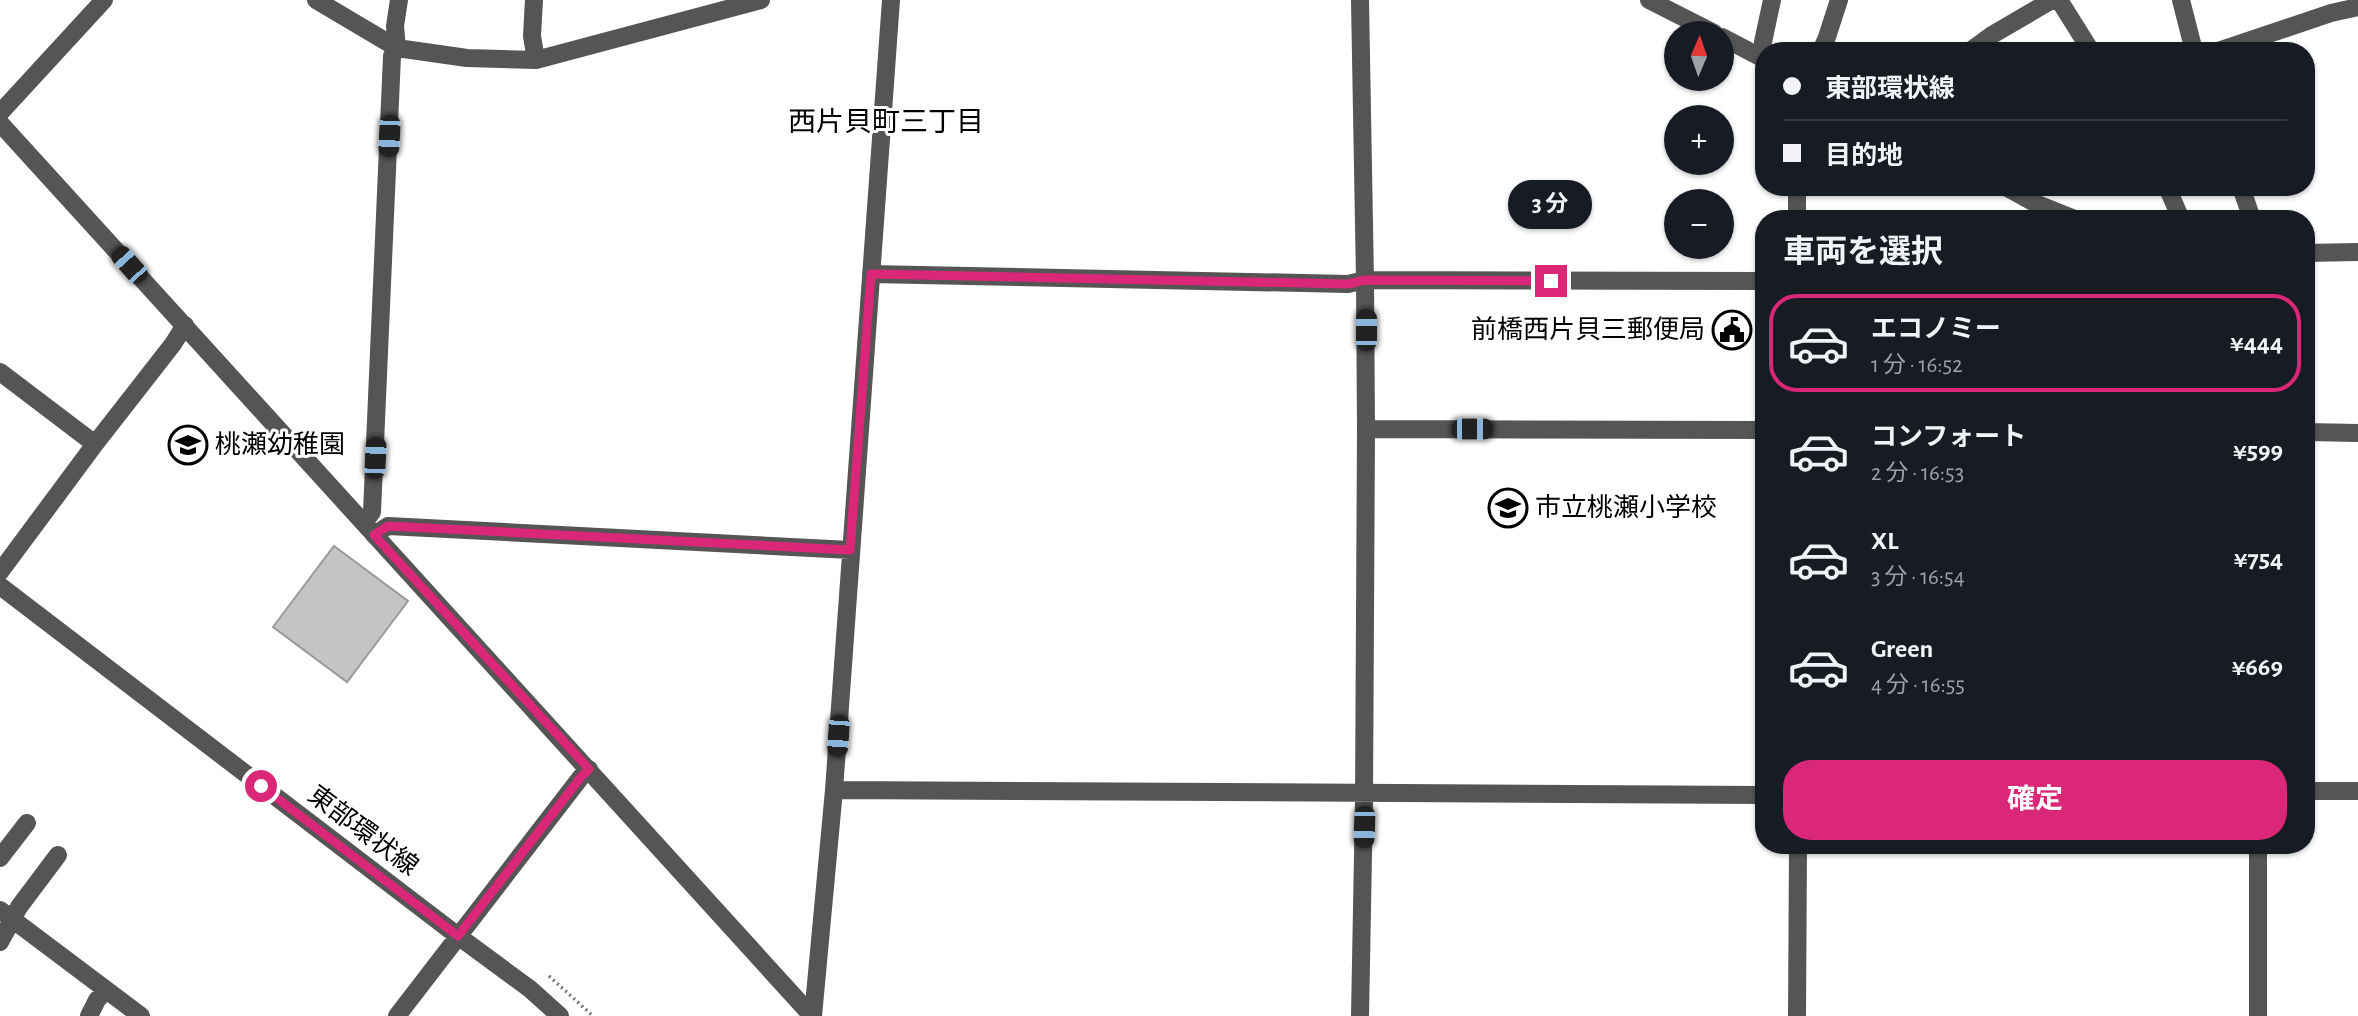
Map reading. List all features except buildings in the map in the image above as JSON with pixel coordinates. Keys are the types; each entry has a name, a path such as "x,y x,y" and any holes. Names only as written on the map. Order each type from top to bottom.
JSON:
{"street":[{"path":"0,113 104,0"},
{"path":"316,0 397,48 467,58 536,60 761,0"},
{"path":"369,529 372,512 392,56 397,48 395,26 399,0"},
{"path":"534,0 533,36 536,60"},
{"path":"813,1016 834,790 891,0"},
{"path":"1360,0 1366,429 1360,1016"},
{"path":"1649,0 1677,7 1697,21"},
{"path":"1763,42 1772,0"},
{"path":"1826,42 1839,0"},
{"path":"1982,42 2052,0"},
{"path":"2059,0 2085,42"},
{"path":"2181,0 2192,42"},
{"path":"2245,42 2358,7"},
{"path":"1734,43 1755,54"},
{"path":"0,123 813,1016"},
{"path":"2016,196 2031,210"},
{"path":"2315,253 2358,252"},
{"path":"871,274 1348,284 1365,280 1755,281"},
{"path":"0,572 185,325"},
{"path":"0,372 95,444"},
{"path":"1366,429 1755,430"},
{"path":"2315,432 2358,432"},
{"path":"369,529 388,526 850,550"},
{"name":"東部環状線","path":"0,586 530,989 560,1016"},
{"path":"397,1016 589,769"},
{"path":"834,790 1755,795"},
{"path":"2315,791 2358,791"},
{"path":"0,858 27,823"},
{"path":"1797,1016 1798,854"},
{"path":"2258,854 2258,1016"},
{"path":"0,942 7,915 19,906 58,855"},
{"path":"7,915 141,1016"},
{"path":"89,1016 106,990"}],"path":[{"path":"549,976 593,1016"}],"place":[{"name":"前橋西片貝三郵便局","path":"1732,330"},
{"name":"桃瀬幼稚園","path":"188,445"},
{"name":"市立桃瀬小学校","path":"1508,508"}],"district":[{"name":"西片貝町三丁目","path":"886,123"}],"route":[{"path":"261,786 458,936 589,769 374,535 388,526 850,550 871,274 1348,284 1365,280 1551,281"}]}
